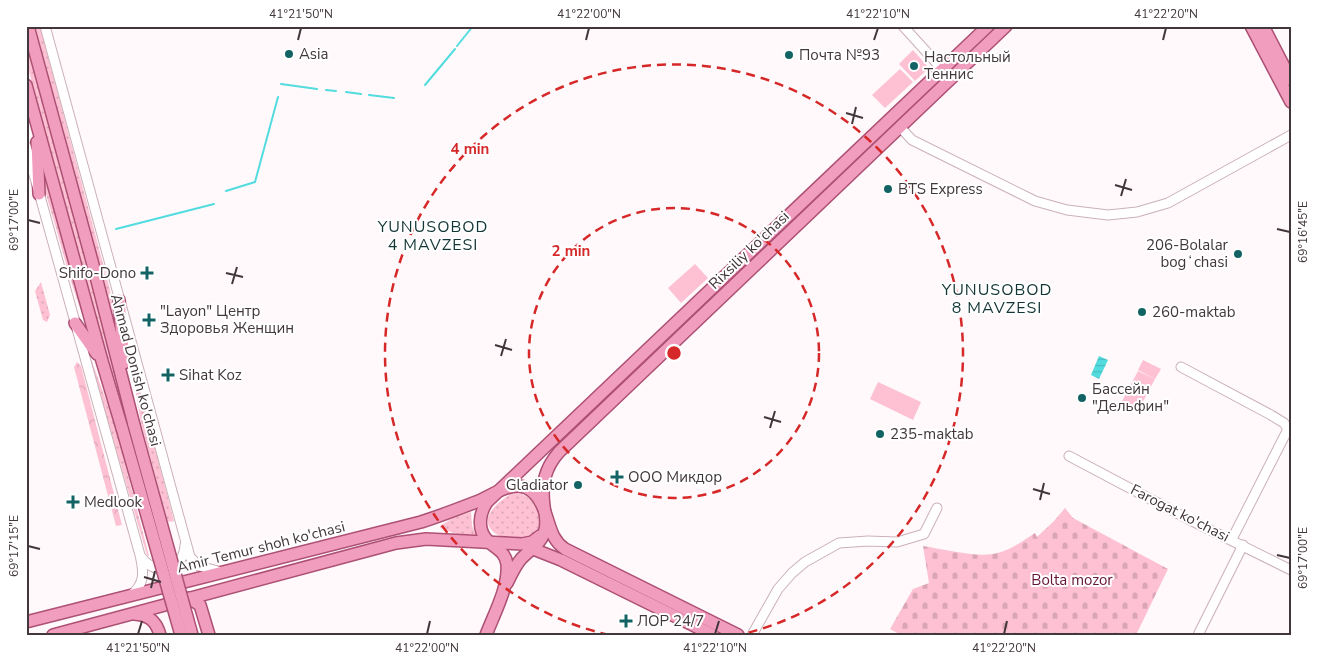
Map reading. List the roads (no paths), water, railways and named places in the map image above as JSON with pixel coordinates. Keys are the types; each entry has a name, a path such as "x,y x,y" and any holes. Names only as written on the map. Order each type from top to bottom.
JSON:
{"main road":[{"name":"Ahmad Donish ko'chasi","path":"28,26 192,635"},
{"name":"Rixsiliy ko'chasi","path":"499,492 988,26"},
{"name":"Rixsiliy ko'chasi","path":"544,510 543,482 549,465 559,452 1006,26"},
{"path":"1251,26 1291,80"},
{"path":"1263,26 1291,102"},
{"name":"Ahmad Donish ko'chasi","path":"26,85 102,361 181,635"},
{"path":"36,120 39,194"},
{"path":"860,148 868,157"},
{"path":"119,300 126,392"},
{"path":"75,323 102,361"},
{"path":"589,406 591,412 598,415"},
{"name":"Amir Temur shoh ko'chasi","path":"26,622 421,522 513,486 526,488 538,497 553,536 558,544 565,549 738,635"},
{"path":"486,635 503,590 507,572 506,559 501,551 490,543 482,531 480,518 485,505 499,492"},
{"path":"503,590 521,560 542,538 546,528 544,510"},
{"name":"Amir Temur shoh ko'chasi","path":"53,635 412,540 426,539 516,544 534,541 542,535 546,528"},
{"name":"Amir Temur shoh ko'chasi","path":"516,544 561,560 713,635"},
{"path":"286,556 290,558 292,564 288,572"},
{"path":"189,598 200,605 209,635"},
{"path":"127,614 148,617 156,624 160,635"}],"street":[{"name":"Ahmad Donish ko'chasi","path":"45,26 184,540 190,557 194,562 199,566 223,572"},
{"path":"903,26 942,69"},
{"path":"900,127 912,140 1035,200 1067,210 1101,215 1136,212 1168,204 1291,136"},
{"path":"26,146 140,555 143,577 138,588 130,596"},
{"path":"1181,367 1271,415 1284,423 1288,429 1232,540"},
{"name":"Farogat ko'chasi","path":"1069,456 1188,519 1291,570"},
{"path":"752,635 778,589 792,572 805,562 839,543 897,542 924,534 937,508"},
{"path":"140,555 152,567 168,569 182,557 185,549 184,540"},
{"path":"1198,635 1243,545"}],"water":[{"path":"1099,356 1108,360 1099,379 1091,375"}],"waterway":[{"path":"457,46 473,26"},
{"path":"425,85 455,49"},
{"path":"281,84 317,89"},
{"path":"326,90 336,91"},
{"path":"346,92 361,94"},
{"path":"369,95 394,98"},
{"path":"226,191 255,182 278,97"},
{"path":"116,229 214,204"}],"place":[{"name":"Asia","path":"289,54"},
{"name":"Почта №93","path":"789,55"},
{"name":"Настольный Теннис","path":"914,66"},
{"name":"BTS Express","path":"888,189"},
{"name":"206-Bolalar bogʻchasi","path":"1238,254"},
{"name":"Shifo-Dono","path":"147,273"},
{"name":"260-maktab","path":"1142,312"},
{"name":"\"Layon\" Центр Здоровья Женщин","path":"149,320"},
{"name":"Sihat Koz","path":"168,375"},
{"name":"Бассейн \"Дельфин\"","path":"1082,398"},
{"name":"235-maktab","path":"880,434"},
{"name":"ООО Микдор","path":"617,477"},
{"name":"Gladiator","path":"578,485"},
{"name":"Medlook","path":"73,502"},
{"name":"ЛОР 24/7","path":"626,621"}],"district":[{"name":"YUNUSOBOD 4 MAVZESI","path":"433,236"},
{"name":"YUNUSOBOD 8 MAVZESI","path":"997,299"}],"park label":[{"name":"Bolta mozor","path":"1072,580"}]}
